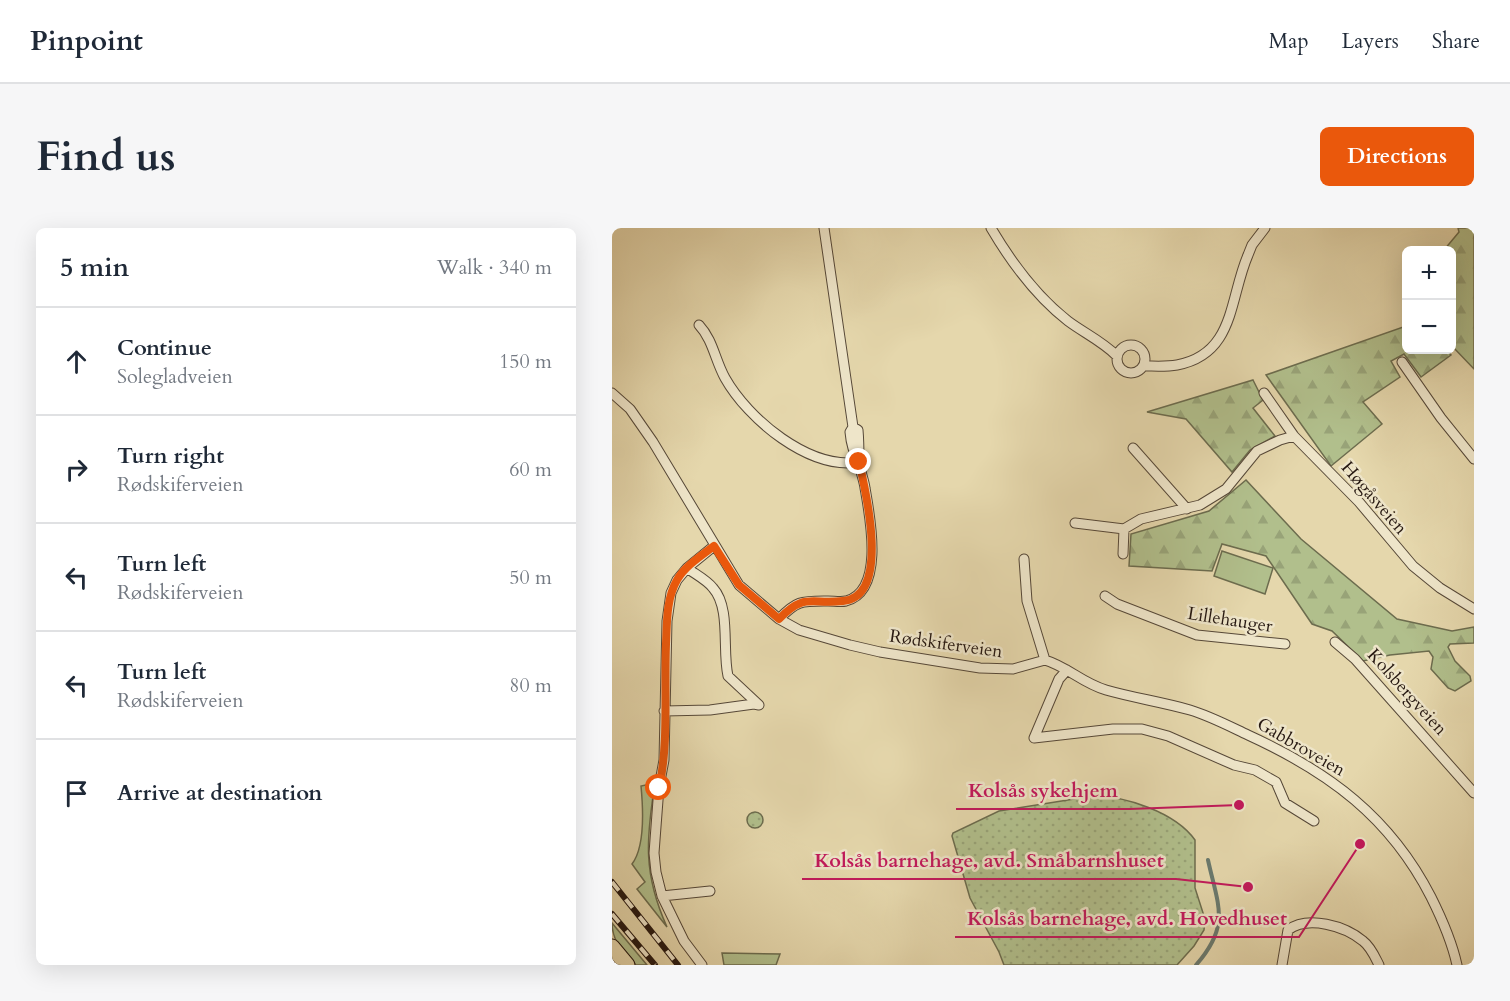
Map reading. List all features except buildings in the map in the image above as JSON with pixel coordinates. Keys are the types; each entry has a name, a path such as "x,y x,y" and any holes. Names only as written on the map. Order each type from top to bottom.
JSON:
{"main road":[{"path":"612,947 627,965"}],"street":[{"path":"779,619 792,606 802,602 845,602 855,597 864,589 870,573 872,543 865,487 859,462 858,430 853,427 824,228"},
{"path":"992,228 1018,268 1050,306 1075,326 1118,353"},
{"path":"1145,362 1160,366 1175,366 1195,360 1213,348 1228,323 1243,266 1252,246 1265,228"},
{"path":"699,325 708,334 723,375 731,389 759,420 796,447 844,463 859,462"},
{"path":"1135,345 1142,350 1145,362 1137,372 1128,374 1120,369 1117,363 1118,353 1126,346 1135,345"},
{"path":"1402,362 1441,418 1474,459"},
{"name":"Rødskiferveien","path":"612,393 630,409 653,442 739,585 779,619 799,630 850,645 980,668 1013,669 1045,660"},
{"name":"Høgåsveien","path":"1264,393 1294,436 1359,502 1413,566 1440,588 1474,609"},
{"path":"1075,523 1124,529 1140,519 1200,505 1226,489 1257,451 1294,436"},
{"path":"1133,448 1187,509"},
{"path":"1123,554 1124,529"},
{"path":"702,965 684,941 662,896 654,853 662,772 667,621 671,593 677,580 687,568 714,546"},
{"path":"1024,559 1027,601 1045,660"},
{"path":"664,711 710,710 759,705 728,676 723,609 715,589 687,568"},
{"name":"Lillehauger","path":"1105,596 1117,604 1197,635 1285,644"},
{"name":"Kolsbergveien","path":"1335,642 1355,658 1474,793"},
{"name":"Gabbroveien","path":"1045,660 1056,663 1083,682 1106,690 1192,710 1266,743 1335,784 1370,812 1405,853 1439,913 1457,965"},
{"path":"1068,670 1059,679 1034,738 1113,729 1142,729 1168,736 1234,765 1255,770 1276,782 1286,803 1314,820"},
{"path":"662,896 710,891"},
{"path":"1282,965 1288,930 1302,923 1314,923 1345,931 1364,941 1379,965"}],"green space":[{"path":"1458,228 1474,228 1474,369 1456,350 1456,246 1447,246 1459,232"},
{"path":"1402,327 1402,354 1404,354 1391,361 1400,377 1363,402 1382,424 1331,466 1266,375"},
{"path":"1404,354 1451,355 1421,377"},
{"path":"1253,380 1263,400 1253,408 1275,436 1250,450 1232,472 1186,419 1147,412"},
{"path":"1246,480 1301,539 1397,619 1452,631 1474,627 1474,643 1450,644 1448,647 1455,661 1470,676 1471,681 1455,691 1448,688 1431,669 1433,657 1429,651 1390,655 1363,661 1332,631 1312,624 1266,556 1222,544 1212,571 1129,566 1131,534 1209,511"},
{"path":"1222,551 1273,568 1265,594 1214,576"},
{"path":"655,783 649,839 650,873 659,908 667,927 637,889 645,882 632,864 641,837 641,786"},
{"path":"1093,796 1120,799 1162,814 1175,821 1195,840 1195,888 1205,919 1204,930 1194,946 1177,965 1004,965 970,898 953,833 999,811"},
{"path":"755,812 761,814 763,820 761,826 755,828 749,826 747,820 749,814"},
{"path":"612,923 647,965 636,965 623,951 614,936"},
{"path":"722,953 780,954 776,965 724,965"}],"waterway":[{"path":"1196,965 1207,951 1218,926 1218,903 1208,860"}],"railway":[{"path":"612,882 678,965"},
{"path":"612,914 655,965"}],"place":[{"name":"Kolsås sykehjem","path":"1239,805"},
{"name":"Kolsås barnehage, avd. Hovedhuset","path":"1360,844"},
{"name":"Kolsås barnehage, avd. Småbarnshuset","path":"1248,887"}],"route":[{"path":"659,788 664,760 667,621 671,593 677,580 687,568 714,546 739,585 779,619 792,606 802,602 845,602 855,597 864,589 872,559 865,487 859,462"}]}
